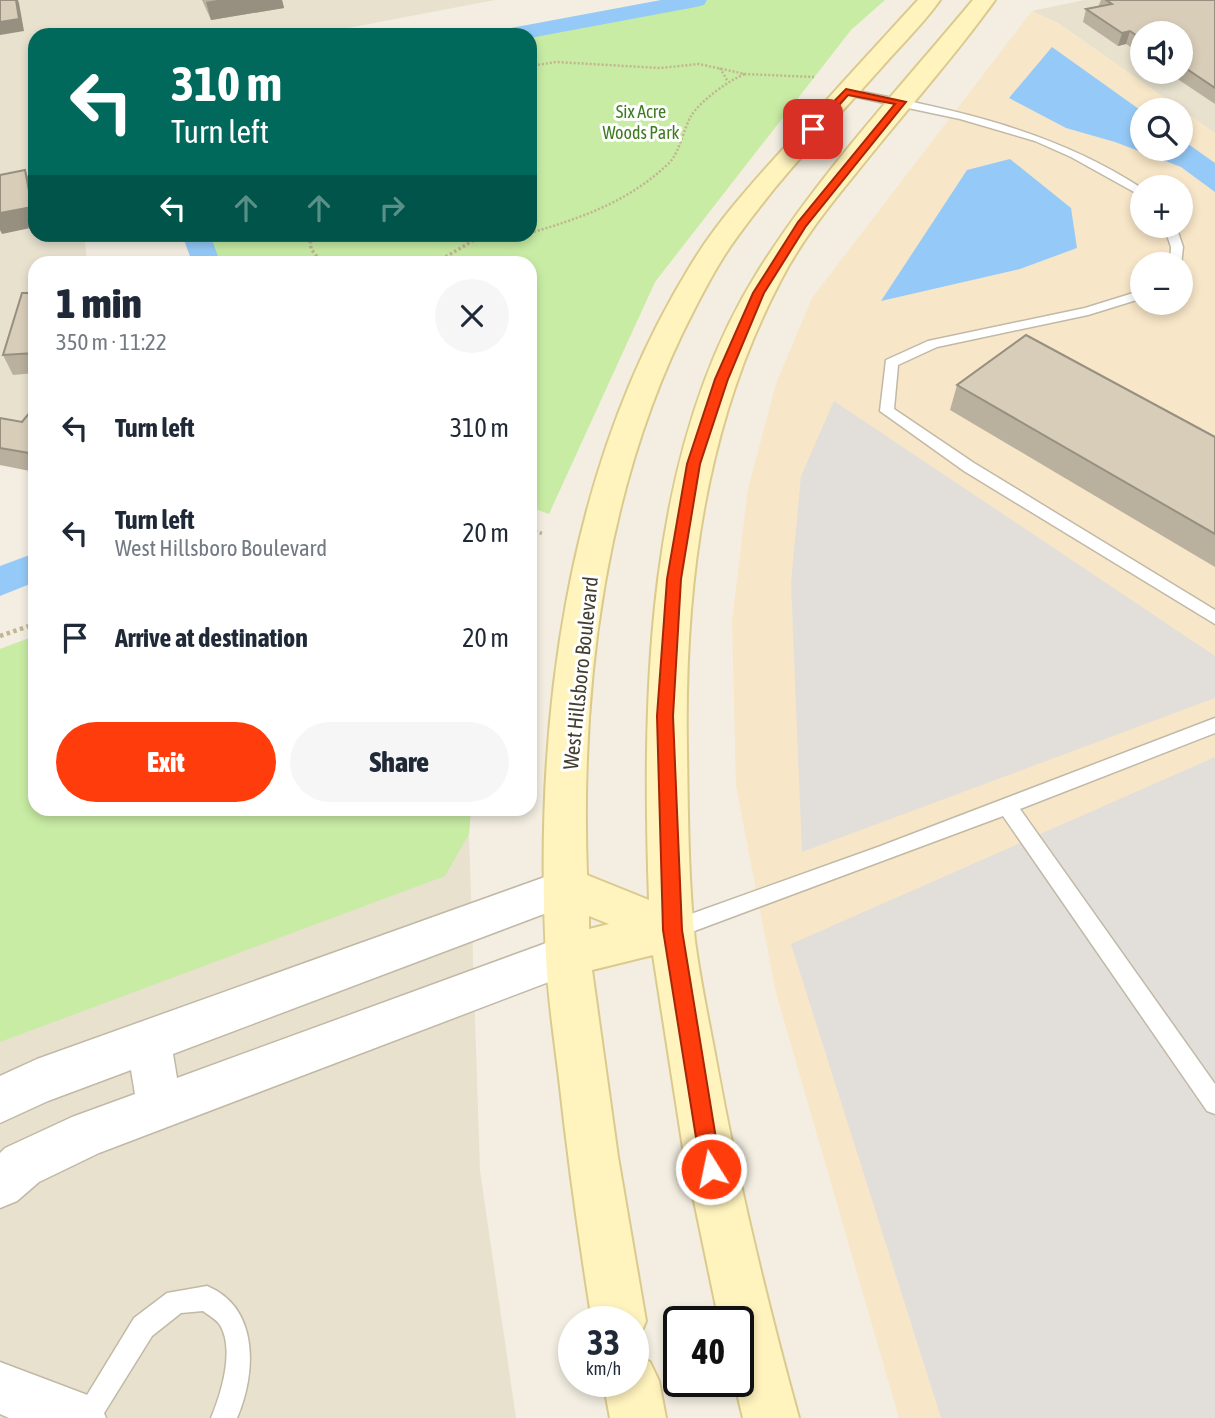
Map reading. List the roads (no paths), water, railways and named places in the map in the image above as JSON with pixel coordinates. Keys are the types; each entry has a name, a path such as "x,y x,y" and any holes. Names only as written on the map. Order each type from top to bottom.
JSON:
{"street":[{"name":"West Hillsboro Boulevard","path":"617,1306 589,1128 568,955 566,887 571,738 584,600 601,522 633,416 663,341 709,258 763,185 830,84 929,0"},
{"path":"771,1418 715,1192 673,930 665,716 668,642 676,566 694,464 722,379 758,293 799,228 984,0"},
{"path":"0,1100 37,1082 566,887 673,930"},
{"path":"0,1184 22,1165 89,1134 568,955 673,930"},
{"path":"148,1041 160,1108"},
{"path":"0,1388 79,1418"},
{"path":"634,1397 638,1418"}],"lane":[{"path":"830,84 985,122 1075,152 1114,172 1130,184"},
{"path":"1130,298 1088,311 933,344 891,363 887,411 969,467 1215,618"},
{"path":"673,930 883,854 1215,725"},
{"path":"1007,806 1215,1103"},
{"path":"86,1418 143,1327 176,1302 207,1298 231,1319 238,1360 234,1399 224,1418"}],"water":[{"path":"1052,47 1130,103 1130,148 1066,128 1009,98"},
{"path":"1193,147 1215,163 1215,192 1193,175 1165,161 1193,161"},
{"path":"1010,159 1071,208 1077,248 1020,269 881,301 967,170"}],"waterway":[{"path":"537,30 696,0"},
{"path":"199,242 204,256"},
{"path":"0,582 28,569"}],"park label":[{"name":"Six Acre Woods Park","path":"641,121"}]}
